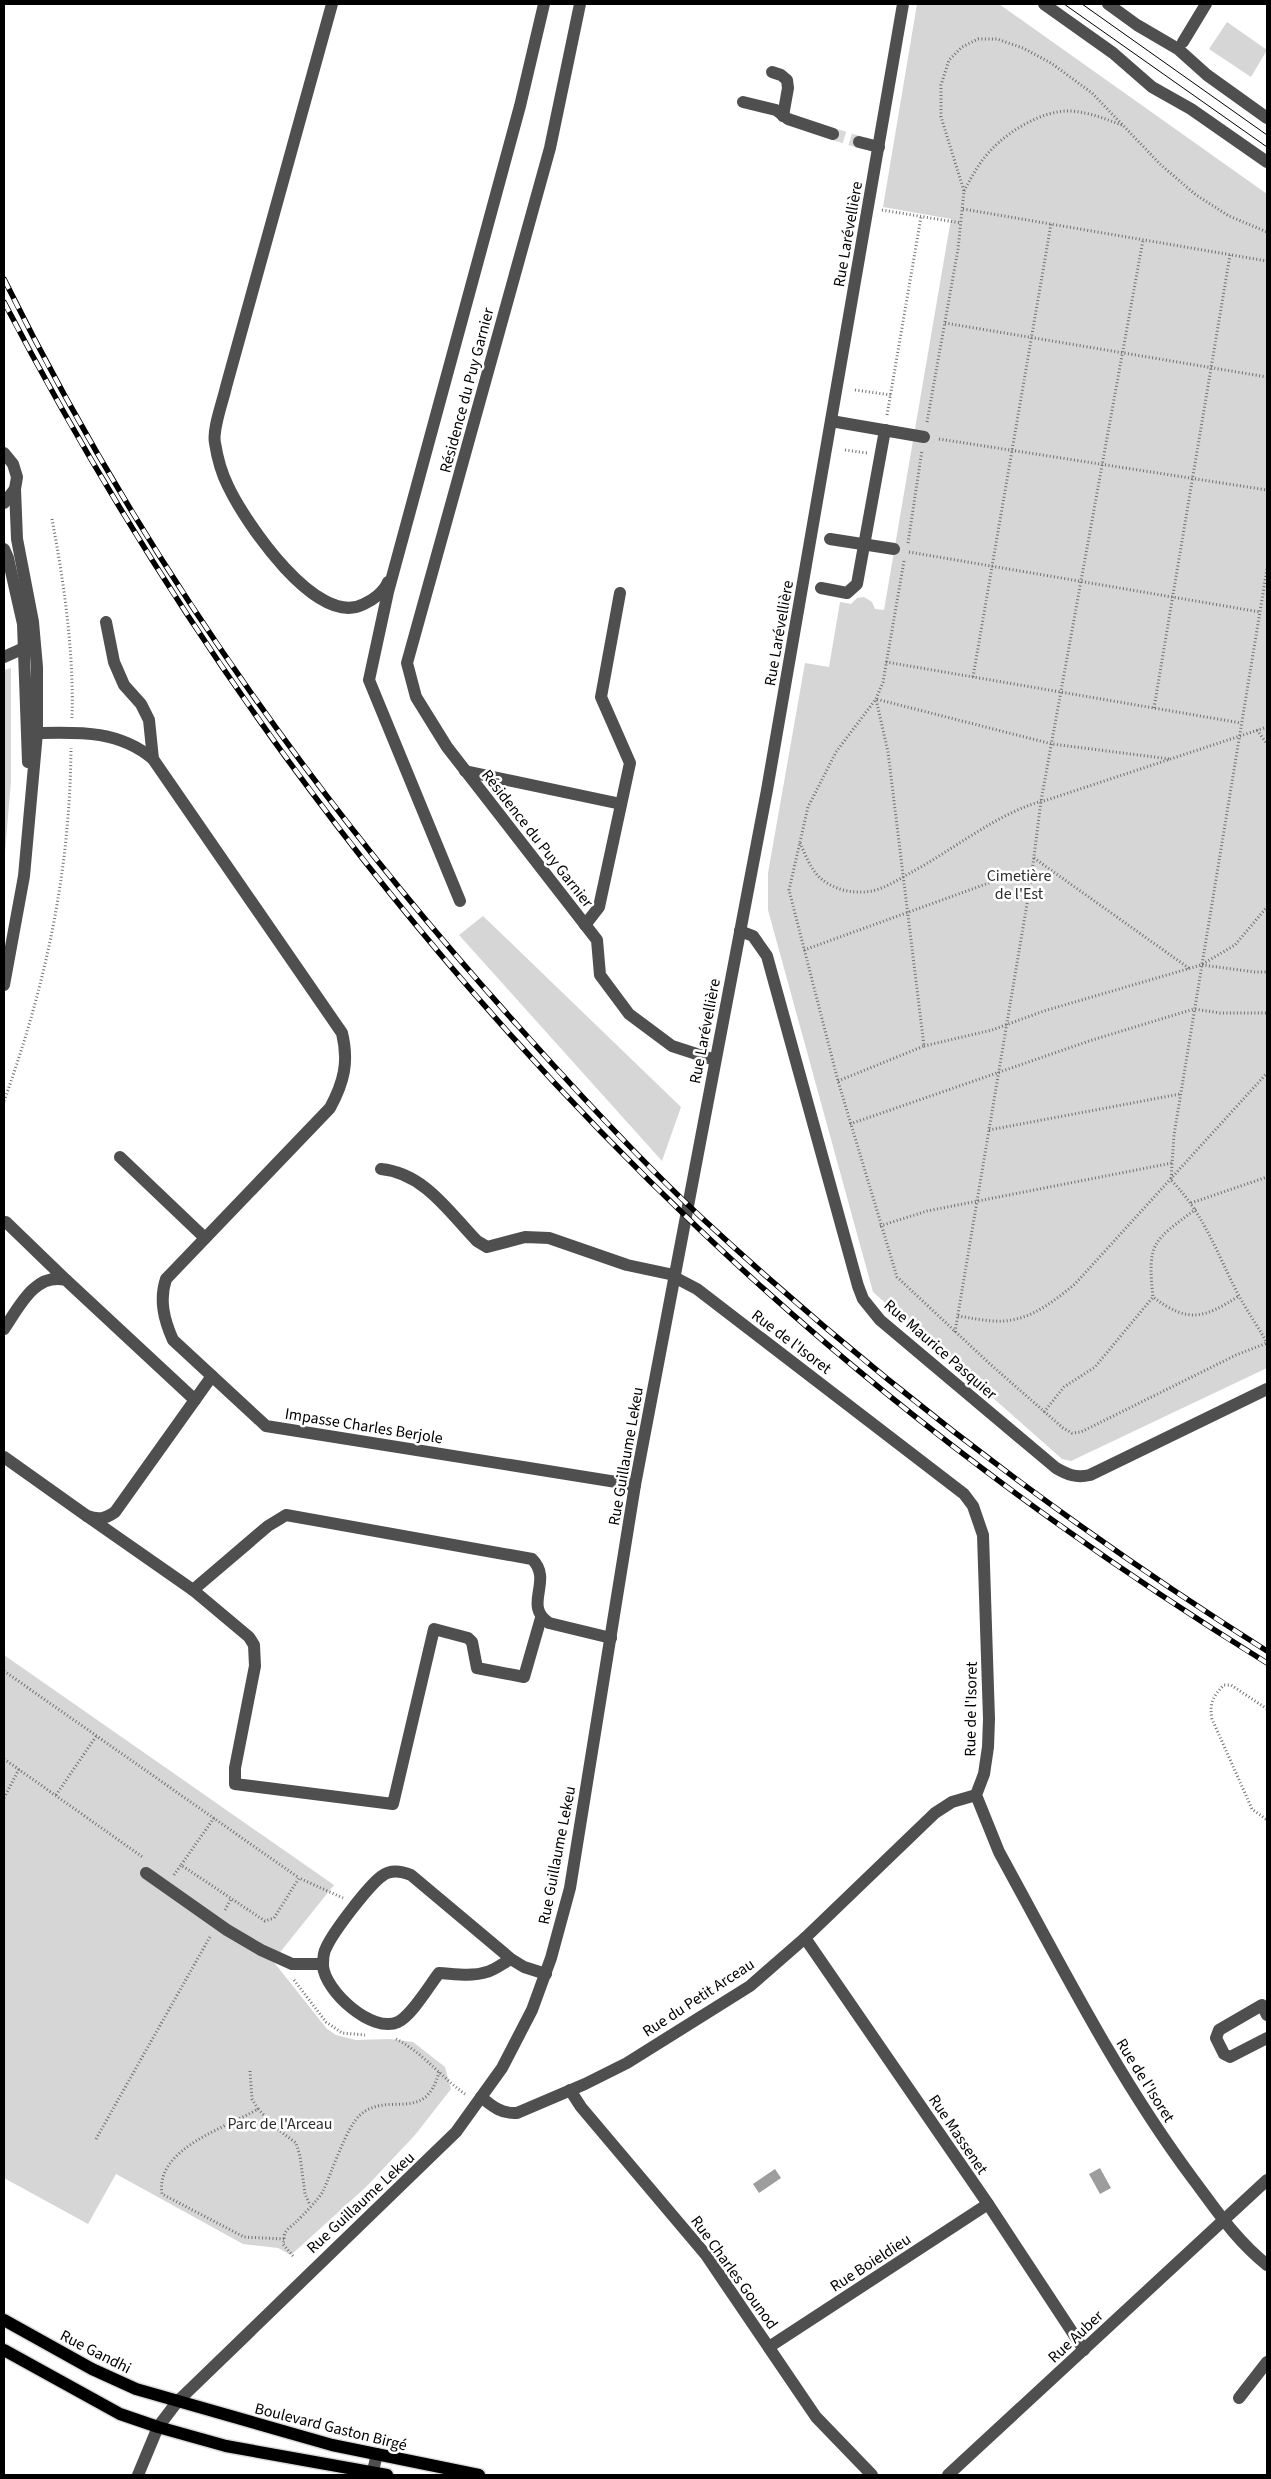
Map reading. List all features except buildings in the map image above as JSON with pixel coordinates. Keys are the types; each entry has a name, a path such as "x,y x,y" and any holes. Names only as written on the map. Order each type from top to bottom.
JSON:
{"main road":[{"name":"Rue Gandhi","path":"4,2320 101,2373 136,2389 177,2402"},
{"path":"4,2350 120,2414 226,2446 372,2474 386,2475"},
{"name":"Boulevard Gaston Birgé","path":"177,2402 332,2445 479,2475"}],"street":[{"path":"332,4 226,387 214,441 228,486 265,545 299,583 330,604 355,609 373,600 386,585 406,524"},
{"path":"460,901 368,680 406,524 517,116 544,4"},
{"name":"Résidence du Puy Garnier","path":"580,4 550,148 407,663 416,697 447,747 597,940 600,975 629,1014 672,1046 715,1060"},
{"name":"Rue Larévellière","path":"674,1273 767,790 903,4"},
{"path":"1044,4 1113,53 1152,87 1191,109 1267,162"},
{"path":"1108,4 1137,25 1178,49 1207,75 1267,118"},
{"path":"1183,42 1206,4"},
{"path":"772,72 781,75 787,80 788,88 783,116"},
{"path":"743,102 776,110 783,116 833,134"},
{"path":"860,142 879,147"},
{"path":"831,421 924,437"},
{"path":"821,588 847,593 857,584 885,430"},
{"path":"4,503 16,472 5,455"},
{"path":"4,985 24,876 37,733 36,644 9,487"},
{"path":"830,539 900,550"},
{"path":"4,549 18,598 24,648 30,812"},
{"name":"Résidence du Puy Garnier","path":"585,925 599,907 630,763 601,697 620,593"},
{"path":"106,622 114,662 124,685 141,704 149,720 153,760"},
{"path":"4,657 24,648"},
{"path":"37,733 92,733 108,736 140,748 153,760 342,1033 346,1049 344,1078 330,1108 205,1238 120,1157"},
{"name":"Résidence du Puy Garnier","path":"465,771 622,804"},
{"name":"Rue Maurice Pasquier","path":"740,931 753,936 767,956 862,1299 880,1320 1056,1468 1067,1475 1079,1477 1090,1475 1267,1389"},
{"name":"Rue de l'Isoret","path":"381,1169 400,1172 418,1180 482,1245 492,1247 525,1237 549,1238 627,1265 674,1273 964,1494 973,1506 979,1521 985,1550 989,1719 987,1754 976,1795 1000,1852 1106,2048 1165,2142 1245,2247 1267,2265"},
{"path":"6,1222 195,1400"},
{"name":"Impasse Charles Berjole","path":"205,1238 166,1279 163,1288 162,1306 167,1327 173,1340 266,1426 635,1485"},
{"name":"Rue Guillaume Lekeu","path":"138,2475 158,2426 177,2402 456,2132 502,2068 528,2018 546,1974 570,1888 635,1485 674,1273"},
{"path":"4,1329 28,1294 44,1280 55,1277 66,1280"},
{"path":"87,1516 96,1519 106,1518 115,1512 212,1376"},
{"path":"4,1457 193,1590 250,1637 254,1645 255,1666 236,1768 235,1784 393,1804 434,1630 468,1638 472,1642 476,1668 524,1676 541,1618"},
{"path":"193,1590 268,1526 286,1515 532,1559 540,1570 537,1609 541,1618 549,1623 611,1638"},
{"name":"Rue du Petit Arceau","path":"482,2097 494,2108 507,2114 517,2113 627,2063 750,1986 805,1938 935,1813 952,1802 976,1795"},
{"path":"511,1959 493,1970 482,1974 439,1973 406,2016 388,2025 378,2023 349,2006 329,1984 323,1964 326,1948 357,1904 381,1876 388,1872 404,1872 411,1875 511,1959 520,1965 546,1974"},
{"path":"146,1873 217,1923 260,1950 292,1964 323,1964"},
{"name":"Rue Massenet","path":"805,1938 988,2204 1084,2350"},
{"path":"1265,2007 1219,2030 1216,2038 1224,2054 1230,2057 1267,2038"},
{"name":"Rue Charles Gounod","path":"570,2090 581,2107 706,2255 816,2417 872,2475"},
{"name":"Rue Auber","path":"948,2475 1225,2222 1267,2180"},
{"name":"Rue Boieldieu","path":"769,2347 988,2204"},
{"path":"1240,2398 1267,2362"},
{"path":"372,2474 377,2454"}],"path":[{"path":"1267,232 1229,216 1196,195 1160,164 1092,93 1051,63 1023,48 997,39 978,39 962,47 949,60 941,85 941,117 964,190 963,209 924,437 900,550 883,682 876,699 836,752 808,807 789,890 838,1082 880,1226 897,1277 955,1333 1067,1431 1081,1432 1236,1355 1267,1343 1240,1296 1205,1224 1196,1209 1171,1180 1180,1094 1267,569"},
{"path":"964,190 976,168 992,148 1022,126 1050,114 1069,111 1096,115 1123,125"},
{"path":"879,209 961,224"},
{"path":"963,209 1267,261"},
{"path":"885,430 921,216"},
{"path":"973,677 1051,224"},
{"path":"955,1333 1033,867 1041,802 1143,240"},
{"path":"1154,708 1230,254"},
{"path":"944,323 1267,377"},
{"path":"855,390 890,395"},
{"path":"924,437 1267,490"},
{"path":"845,450 880,456"},
{"path":"52,519 62,576 70,655 72,718"},
{"path":"900,550 1260,612"},
{"path":"886,662 1241,723"},
{"path":"876,699 1052,744 1170,760"},
{"path":"876,699 888,752 924,1046"},
{"path":"799,843 812,868 824,881 850,892 871,891 903,877 978,832 1033,803 1041,802 1267,727"},
{"path":"1257,730 1267,744"},
{"path":"4,1101 24,1045 40,989 58,906 71,792 71,748"},
{"path":"1034,858 1190,969"},
{"path":"804,950 1033,867"},
{"path":"838,1082 924,1046 1007,1024 1044,1011 1202,965 1235,945 1267,907"},
{"path":"1202,965 1267,972"},
{"path":"850,1124 1089,1041 1194,1009 1220,1013 1267,1013"},
{"path":"958,1316 1003,1321 1026,1316 1051,1304 1075,1284 1267,1073"},
{"path":"989,1130 1180,1094"},
{"path":"880,1226 927,1211 1172,1163"},
{"path":"1191,1203 1267,1177"},
{"path":"1044,1412 1064,1387 1095,1367 1153,1297 1150,1258 1154,1245 1163,1233 1196,1209"},
{"path":"1153,1297 1166,1307 1194,1316 1208,1314 1240,1296"},
{"path":"4,1672 97,1735 299,1878 357,1904"},
{"path":"1267,1709 1231,1685 1224,1685 1218,1691 1212,1699 1210,1709 1212,1719 1252,1809 1267,1820"},
{"path":"56,1795 97,1735"},
{"path":"4,1759 144,1857 147,1864 146,1873"},
{"path":"4,1798 19,1769"},
{"path":"214,1818 180,1865 265,1921 274,1918 299,1878"},
{"path":"96,2139 217,1923"},
{"path":"250,2071 252,2099 258,2109 276,2128 296,2143 300,2156 305,2194 310,2205"},
{"path":"293,2256 283,2244 285,2232 310,2205 317,2202 348,2131 360,2115 376,2107 416,2102 430,2096 435,2088 439,2072"},
{"path":"258,2109 185,2147 170,2162 160,2182 162,2194 244,2237 284,2239"}],"green space":[{"name":"Cimetière de l'Est","path":"917,4 999,4 1267,194 1267,1368 1071,1461 1062,1459 873,1292 768,910 768,873 805,663 829,667 840,602 851,604 857,598 864,597 872,602 875,609 884,610 951,219 883,207"},
{"path":"1227,22 1267,50 1251,77 1209,49"},
{"path":"11,668 11,781 4,864 4,670"},
{"path":"483,916 681,1107 662,1161 459,935"},
{"name":"Parc de l'Arceau","path":"4,1655 334,1885 273,1961 327,2029 336,2035 356,2040 390,2039 413,2042 445,2067 451,2089 415,2135 366,2187 291,2255 278,2248 243,2244 116,2174 88,2224 4,2178"}],"shaded area":[{"path":"1100,2168 1111,2188 1100,2194 1089,2174"},
{"path":"775,2169 781,2178 759,2193 753,2184"}],"tunnel":[{"path":"833,134 859,142"}],"tram line":[{"path":"1064,4 1267,147"},
{"path":"1082,4 1267,135"}],"railway":[{"path":"4,279 56,380 112,479 172,576 236,671 302,763 372,853 444,941 564,1076 632,1149 703,1219 769,1279 905,1393 1046,1501 1192,1603 1267,1651"},
{"path":"4,302 74,430 149,554 228,676 313,794 402,908 496,1018 595,1125 698,1228 764,1289 831,1348 901,1405 1043,1513 1191,1615 1267,1663"}]}
